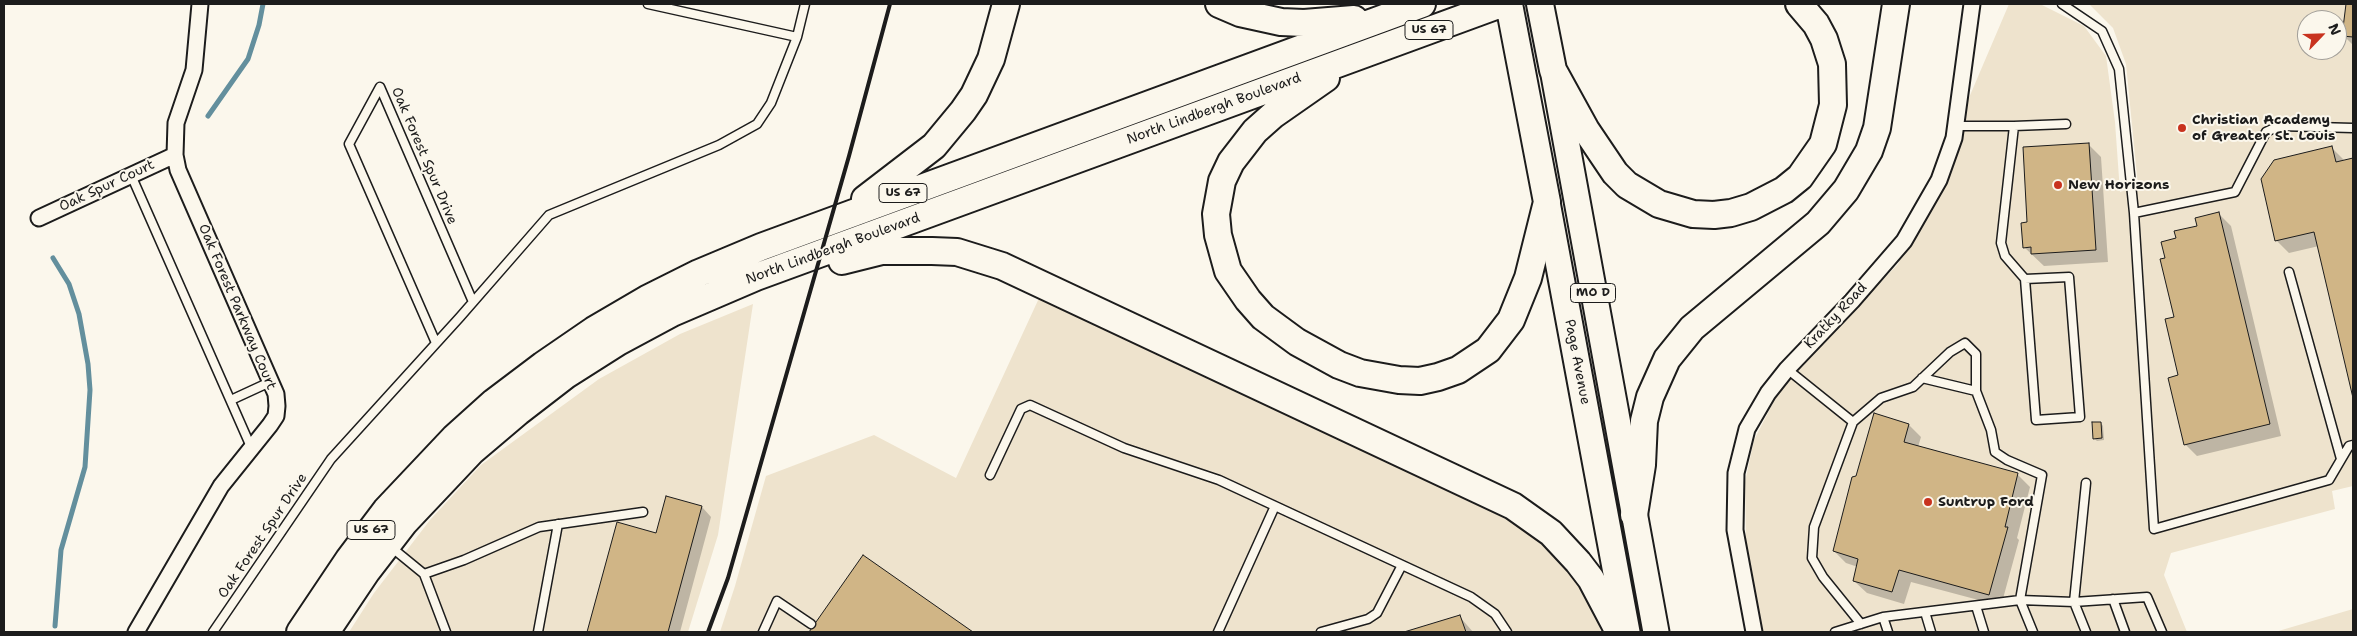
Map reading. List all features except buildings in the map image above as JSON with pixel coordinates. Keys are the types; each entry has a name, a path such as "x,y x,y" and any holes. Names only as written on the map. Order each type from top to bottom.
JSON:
{"highway":[{"path":"843,215 918,159 950,129 974,95 988,65 1006,4"},
{"path":"1219,4 1240,12 1282,22 1304,23 1387,16"},
{"name":"North Lindbergh Boulevard","path":"300,632 349,559 386,510 454,438 514,386 594,330 647,299 699,273 843,215 1422,4"},
{"name":"North Lindbergh Boulevard","path":"326,632 367,571 388,544 453,470 518,412 566,375 618,342 695,301 1501,4"},
{"name":"Page Avenue","path":"1510,4 1546,202"},
{"name":"Page Avenue","path":"1540,4 1551,61"},
{"path":"1551,61 1600,154 1627,184 1659,204 1676,210 1714,215 1731,213 1769,199 1784,190 1800,177 1823,144 1834,105 1832,64 1824,39 1816,24 1799,4"},
{"path":"1634,516 1642,465 1644,421 1650,397 1667,359 1692,328 1818,224 1846,190 1869,151 1877,128 1896,4"},
{"path":"1357,57 1273,115 1255,131 1231,162 1222,181 1216,214 1218,235 1228,271 1248,300 1279,330 1316,354 1339,365 1382,378 1420,381 1458,370 1488,350 1511,320 1528,278 1546,202"},
{"path":"518,412 712,310 815,270 861,255 882,251 957,252 995,263 1032,279 1513,506 1551,533 1578,562 1591,578 1619,632"}],"main road":[{"name":"Page Avenue","path":"1551,61 1656,632"},
{"name":"Page Avenue","path":"1546,202 1627,632"}],"street":[{"name":"Oak Forest Parkway Court","path":"136,632 221,486 276,416 278,406 270,382 178,170 175,155 176,123 194,70 200,4"},
{"name":"Kratky Road","path":"1754,632 1735,530 1736,473 1747,429 1768,393 1787,369 1852,301 1904,241 1939,180 1954,138 1972,4"},
{"name":"Oak Spur Court","path":"39,218 175,155"}],"lane":[{"path":"648,4 797,37 805,4"},
{"path":"2062,4 2102,31 2119,69 2134,213 2154,529 2329,480 2349,446 2353,445"},
{"name":"Oak Forest Spur Drive","path":"213,632 331,459 436,344 549,215 719,145 757,124 771,104 797,37"},
{"name":"Oak Forest Spur Drive","path":"436,344 349,144 380,87 473,302"},
{"path":"1955,126 2066,124"},
{"path":"2014,126 2001,243 2004,256 2025,279 2036,420 2080,417 2069,277 2025,279"},
{"path":"2134,213 2235,192 2266,132 2279,126 2353,128"},
{"path":"131,175 251,447"},
{"path":"2289,272 2341,459"},
{"path":"1861,624 1823,578 1812,558 1814,527 1853,422 1881,398 1913,387 1950,352 1965,343 1976,354 1976,391 1991,430 1994,452 2007,460 2042,475 2020,600 2033,632"},
{"path":"1787,369 1853,422"},
{"path":"1922,378 1976,391"},
{"path":"231,400 270,382"},
{"path":"990,475 1021,409 1030,405 1124,448 1219,480 1471,597 1495,614 1507,632"},
{"path":"2086,484 2074,602 2086,632"},
{"path":"1218,632 1275,506"},
{"path":"424,574 464,560 539,527 644,512"},
{"path":"538,632 558,524"},
{"path":"388,544 424,574 446,632"},
{"path":"1321,632 1368,619 1376,613 1402,565"},
{"path":"1836,632 1883,617 2020,600 2074,602 2147,597 2162,632"},
{"path":"2113,599 2125,632"},
{"path":"763,632 777,601 811,624"},
{"path":"1976,606 1984,632"},
{"path":"1925,612 1931,632"},
{"path":"1883,617 1888,632"}],"shaded area":[{"path":"2009,4 2040,4 2084,26 2106,56 2115,122 2120,192 2138,186 2126,64 2113,28 2089,4 2353,4 2353,486 2332,491 2335,509 2171,553 2164,575 2187,632 1763,632 1746,540 1745,482 1754,440 1776,397 1812,354 1898,264"},
{"path":"1040,296 1490,506 1537,533 1588,590 1601,632 720,632 766,476 874,435 956,478"},
{"path":"753,304 718,535 688,632 349,632 374,593 430,520 481,465 599,379 680,334"},
{"path":"2353,609 2353,632 2275,632"}],"waterway":[{"path":"208,116 248,59 259,25 263,4"},
{"path":"53,258 69,284 79,314 88,364 90,390 85,467 61,550 55,626"}],"railway":[{"path":"708,632 728,578 849,156 890,4"}],"place":[{"name":"Christian Academy of Greater St. Louis","path":"2182,128"},
{"name":"New Horizons","path":"2058,185"},
{"name":"Suntrup Ford","path":"1928,502"}]}
